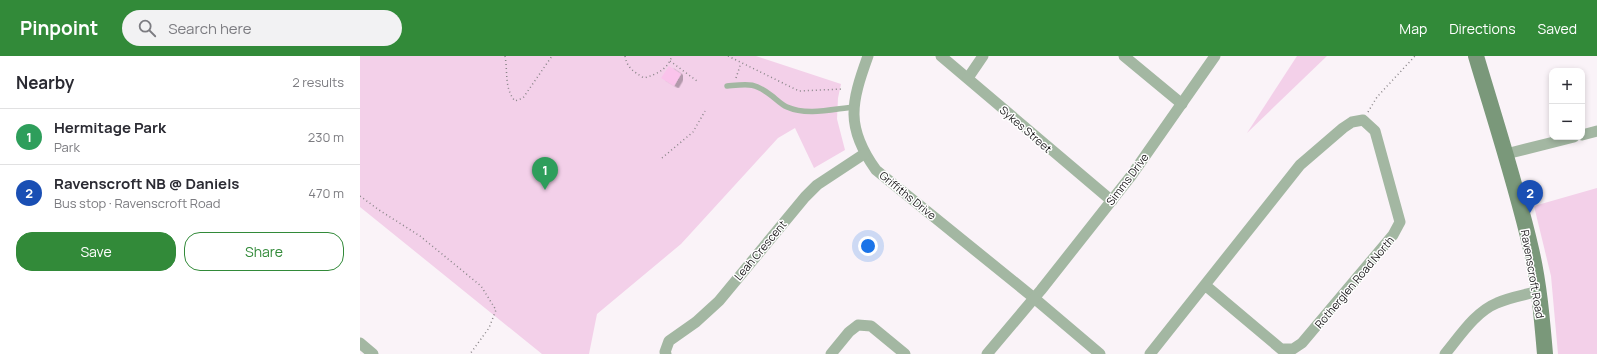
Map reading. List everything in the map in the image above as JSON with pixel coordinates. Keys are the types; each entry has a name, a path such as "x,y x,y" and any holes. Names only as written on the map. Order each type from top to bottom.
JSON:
{"street":[{"name":"Griffiths Drive","path":"868,56 856,87 854,107 855,132 864,154 876,170 1034,298 1100,354"},
{"name":"Sykes Street","path":"941,56 1034,137 1112,201"},
{"path":"968,78 983,56"},
{"path":"1124,56 1182,104"},
{"name":"Simms Drive","path":"1034,298 1131,176 1215,56"},
{"name":"Ravenscroft Road","path":"1476,56 1506,154 1531,249 1539,291 1545,354"},
{"path":"1150,354 1300,165 1343,128 1352,122 1363,120"},
{"name":"Rotherglen Road North","path":"1205,285 1281,349 1293,349 1302,343 1393,235 1400,222 1375,131 1363,120"},
{"path":"1585,134 1597,131"},
{"path":"1506,154 1562,140"},
{"name":"Leah Crescent","path":"666,354 665,352 669,341 696,322 718,301 805,197 817,185 864,154"},
{"path":"1445,354 1470,323 1483,312 1497,303 1539,291"},
{"path":"987,354 1034,298"},
{"path":"831,354 849,332 858,325 871,326 905,354"},
{"path":"360,343 373,354"}],"lane":[{"path":"727,86 752,84 767,92 786,107 802,111 854,107"}],"path":[{"path":"506,56 508,70 506,81 510,95 515,101 523,98 552,56"},
{"path":"625,56 627,65 635,73 644,78 659,74 670,61 672,56"},
{"path":"728,56 799,91 843,89"},
{"path":"1363,120 1377,97 1415,56"},
{"path":"670,61 697,81"},
{"path":"734,86 741,63"},
{"path":"662,158 693,132 705,111"},
{"path":"360,196 420,236 481,286 496,310 489,328 470,354"}],"shaded area":[{"path":"360,56 756,56 841,84 838,98 837,119 845,150 814,168 795,128 778,138 681,244 597,314 589,354 542,354 360,207"},
{"path":"1297,56 1327,56 1247,133"},
{"path":"1597,188 1597,354 1558,354 1551,276 1534,206"}],"building":[{"path":"669,66 681,74 674,86 661,78"}],"place":[{"name":"Hermitage Park","path":"545,190"},
{"name":"Ravenscroft NB @ Daniels","path":"1530,213"}]}
